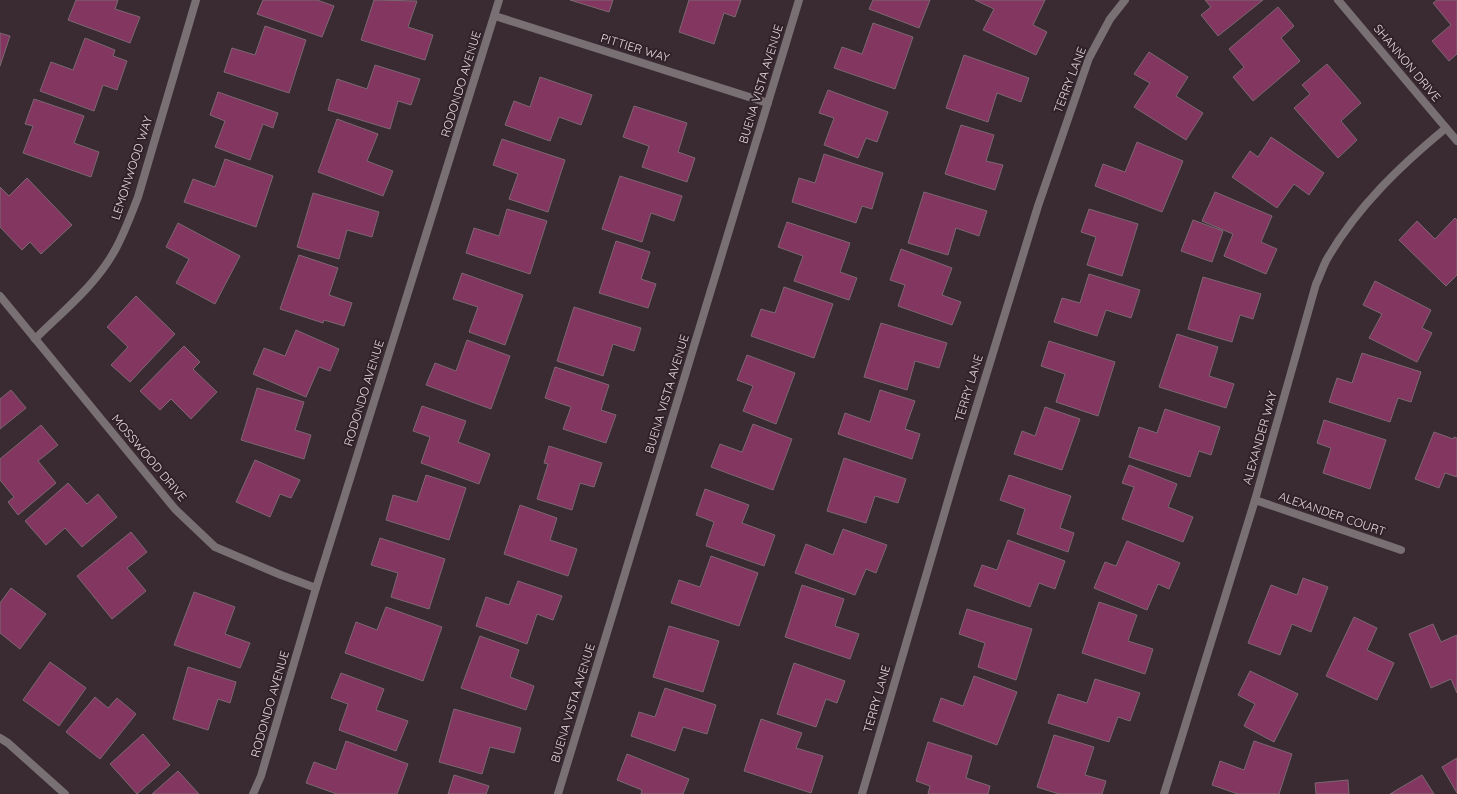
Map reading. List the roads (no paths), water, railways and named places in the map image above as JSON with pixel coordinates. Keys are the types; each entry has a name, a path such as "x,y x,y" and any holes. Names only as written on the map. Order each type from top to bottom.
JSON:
{"street":[{"name":"LEMONWOOD WAY","path":"35,338 91,284 117,245 128,222 138,197 196,0"},
{"name":"RODONDO AVENUE","path":"253,794 261,776 316,588 499,0"},
{"name":"BUENA VISTA AVENUE","path":"558,794 799,0"},
{"name":"TERRY LANE","path":"862,794 957,470 1038,206 1089,58 1110,19 1125,0"},
{"name":"SHANNON DRIVE","path":"1338,0 1457,141"},
{"name":"PITTIER WAY","path":"495,16 768,102"},
{"name":"ALEXANDER WAY","path":"1164,794 1255,500 1314,291 1326,260 1349,225 1372,196 1416,152 1446,128"},
{"name":"MOSSWOOD DRIVE","path":"0,296 175,508 215,547 316,588"},
{"name":"ALEXANDER COURT","path":"1255,500 1401,550"},
{"path":"0,738 8,743 65,794"}]}
